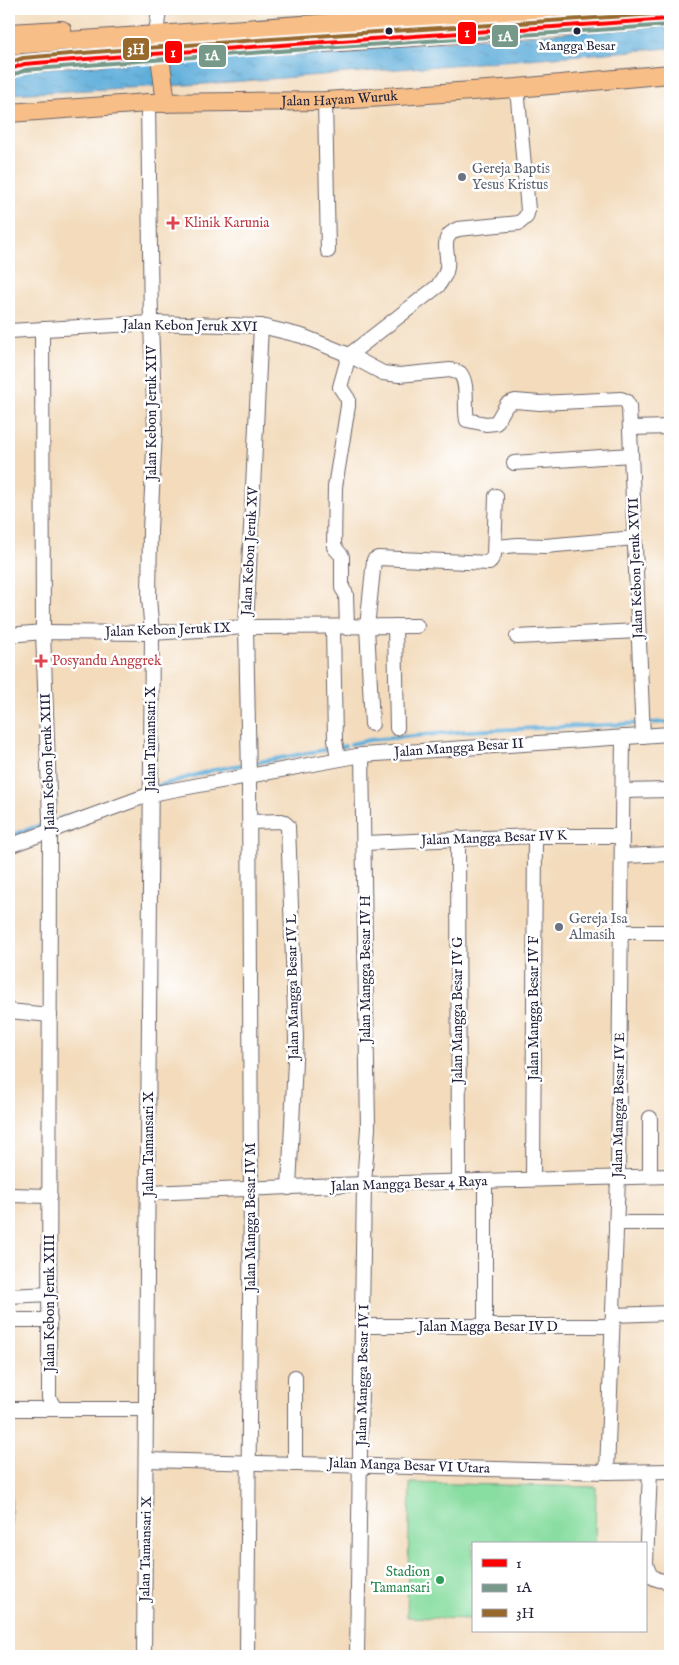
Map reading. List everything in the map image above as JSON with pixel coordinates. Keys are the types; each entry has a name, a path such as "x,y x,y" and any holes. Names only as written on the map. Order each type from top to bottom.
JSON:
{"main road":[{"path":"13,65 161,56 520,21 587,9"},
{"path":"9,45 442,13 520,21 670,19"},
{"path":"9,33 115,28 150,36 161,56 165,96"},
{"path":"13,65 37,44"},
{"name":"Jalan Hayam Wuruk","path":"9,113 148,103 165,96 325,101 517,88 670,74"}],"street":[{"path":"150,36 159,9"},
{"path":"337,751 340,628 346,594 342,588 342,556 334,547 335,487 348,406 348,399 340,387 348,355 438,286 447,272 446,241 450,232 458,228 519,223 526,217 528,210 517,88"},
{"path":"325,101 328,251"},
{"name":"Jalan Kebon Jeruk XIV","path":"148,103 151,323 155,430 150,530 152,633"},
{"name":"Jalan Kebon Jeruk XVI","path":"9,331 151,323 261,326 302,336 348,355 382,373 408,375 450,370 460,373 465,381 466,418 469,421 486,424 496,423 507,404 515,401 540,403 621,399 626,401"},
{"name":"Jalan Kebon Jeruk XV","path":"249,774 246,627 261,326"},
{"name":"Jalan Kebon Jeruk XIII","path":"42,329 43,632 50,827 49,1398 55,1409"},
{"name":"Jalan Kebon Jeruk XVII","path":"626,401 630,406 642,733"},
{"path":"630,428 670,426"},
{"path":"514,463 631,456"},
{"path":"372,724 367,627 372,565 376,558 485,563 493,558 495,547 496,496"},
{"path":"495,547 518,544 545,546 635,538"},
{"path":"395,626 398,728"},
{"name":"Jalan Kebon Jeruk IX","path":"9,635 43,632 152,633 246,627 340,628 416,626"},
{"path":"517,637 638,631"},
{"name":"Jalan Tamansari X","path":"144,1656 152,633"},
{"name":"Jalan Mangga Besar II","path":"9,846 50,827 151,794 249,774 337,751 362,755 623,737 642,733 670,734"},
{"name":"Jalan Mangga Besar IV E","path":"607,1472 618,1177 623,737"},
{"name":"Jalan Mangga Besar IV H","path":"362,755 365,843 368,1133 364,1184"},
{"name":"Jalan Mangga Besar IV M","path":"247,1656 247,1462 251,1190 249,774"},
{"path":"623,791 670,790"},
{"name":"Jalan Mangga Besar IV L","path":"250,822 282,821 288,826 296,1039 290,1188"},
{"name":"Jalan Mangga Besar IV F","path":"533,1179 535,836"},
{"name":"Jalan Mangga Besar IV K","path":"365,843 458,838 622,836"},
{"name":"Jalan Mangga Besar IV G","path":"458,838 459,1182"},
{"path":"623,856 670,854"},
{"path":"621,932 670,932"},
{"path":"9,1011 50,1015"},
{"path":"650,1118 650,1176"},
{"name":"Jalan Mangga Besar 4 Raya","path":"149,1194 364,1184 670,1176"},
{"path":"485,1182 485,1327"},
{"name":"Jalan Mangga Besar IV I","path":"357,1656 362,1464 364,1184"},
{"path":"9,1195 50,1196"},
{"path":"616,1223 670,1223"},
{"path":"9,1296 50,1294"},
{"name":"Jalan Magga Besar IV D","path":"364,1326 485,1327 612,1320 670,1313"},
{"path":"9,1320 50,1320"},
{"path":"295,1377 295,1462"},
{"path":"9,1408 146,1408"},
{"name":"Jalan Manga Besar VI Utara","path":"147,1460 295,1462 607,1472 670,1471"},
{"path":"650,1472 646,1563 651,1578 670,1581"}],"green space":[{"path":"9,1457 12,1457 11,1546 9,1546"},
{"name":"Stadion Tamansari","path":"410,1483 596,1487 595,1542 472,1542 472,1619 407,1617"}],"water":[{"path":"670,25 670,48 205,84 9,94 9,70 122,64"}],"waterway":[{"path":"351,744 369,740 469,731 670,722"},
{"path":"253,763 345,746"},
{"path":"158,786 213,770 246,764"},
{"path":"54,821 104,804"},
{"path":"9,836 47,823"}],"transit line":[{"name":"3H","path":"9,63 23,58 185,45 670,13"},
{"name":"1","path":"9,70 24,64 670,19"},
{"name":"1A","path":"11,76 25,70 670,25"}],"place":[{"name":"Mangga Besar","path":"577,31"},
{"name":"Gereja Baptis Yesus Kristus","path":"462,177"},
{"name":"Klinik Karunia","path":"173,223"},
{"name":"Posyandu Anggrek","path":"41,661"},
{"name":"Gereja Isa Almasih","path":"559,927"},
{"name":"Stadion Tamansari","path":"440,1580"}]}
